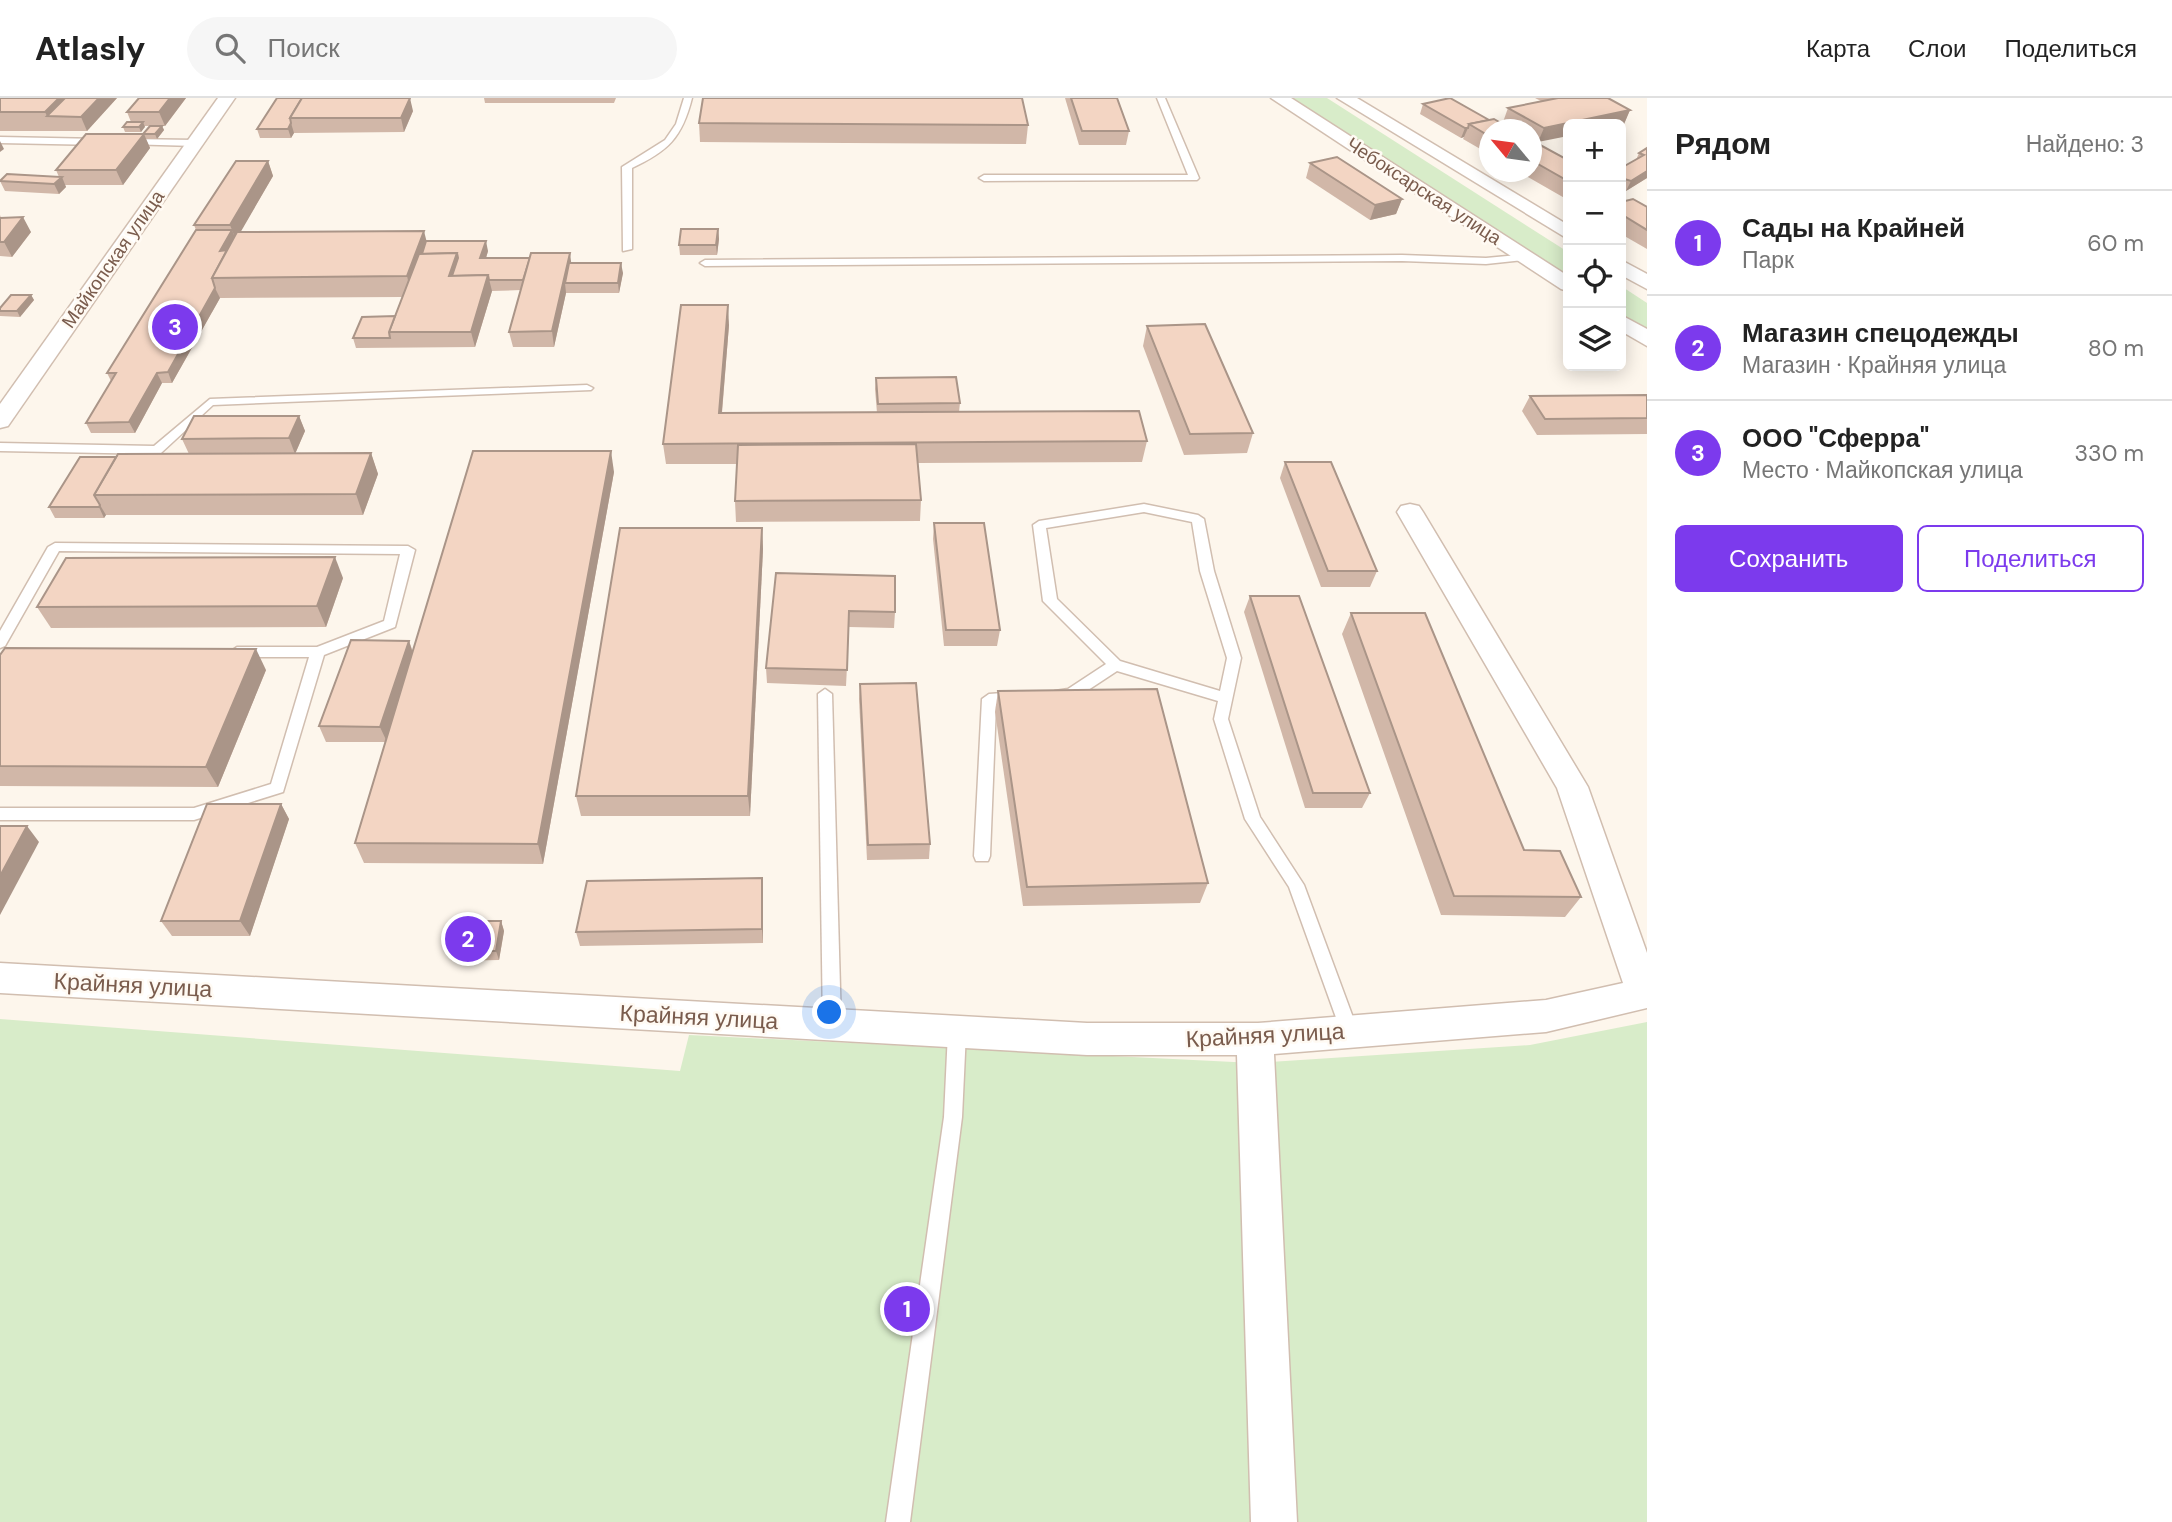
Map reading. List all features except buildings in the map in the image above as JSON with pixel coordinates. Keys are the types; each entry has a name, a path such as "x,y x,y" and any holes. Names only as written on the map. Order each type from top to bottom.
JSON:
{"street":[{"name":"Майкопская улица","path":"0,421 227,98"},
{"name":"Чебоксарская улица","path":"1279,98 1563,282"},
{"name":"Чебоксарская улица","path":"1345,98 1563,230"},
{"path":"1626,269 1647,283"},
{"path":"1626,324 1647,339"},
{"path":"1410,512 1572,787 1646,994"},
{"name":"Крайняя улица","path":"0,978 1087,1039 1258,1039 1546,1016 1646,994"},
{"path":"1258,1039 1254,1063 1274,1522"}],"lane":[{"path":"627,249 627,167 664,149 683,124 688,98"},
{"path":"984,178 1194,178 1161,98"},
{"path":"0,140 195,143"},
{"path":"705,263 1402,258 1486,261 1528,257"},
{"path":"0,447 157,450 210,402 587,388"},
{"path":"1225,698 1115,665 1051,601 1039,525 1143,508 1198,519 1207,571 1234,658 1221,719 1253,819 1296,885 1349,1031"},
{"path":"0,643 55,547 408,550 390,624 318,653 221,652"},
{"path":"0,814 194,814 278,788 318,653"},
{"path":"982,856 989,699 1071,694 1115,665"},
{"path":"825,694 832,1025"},
{"path":"898,1522 953,1117 957,1032"}],"green space":[{"path":"1287,98 1327,98 1563,249 1563,281"},
{"path":"1626,289 1647,303 1647,336 1626,322"},
{"path":"0,1019 680,1071 689,1035 1254,1063 1530,1045 1647,1022 1647,1522 0,1522"}],"place":[{"name":"ООО \"Сферра\"","path":"175,327"},
{"name":"Магазин спецодежды","path":"468,939"},
{"name":"Сады на Крайней","path":"907,1309"}]}
